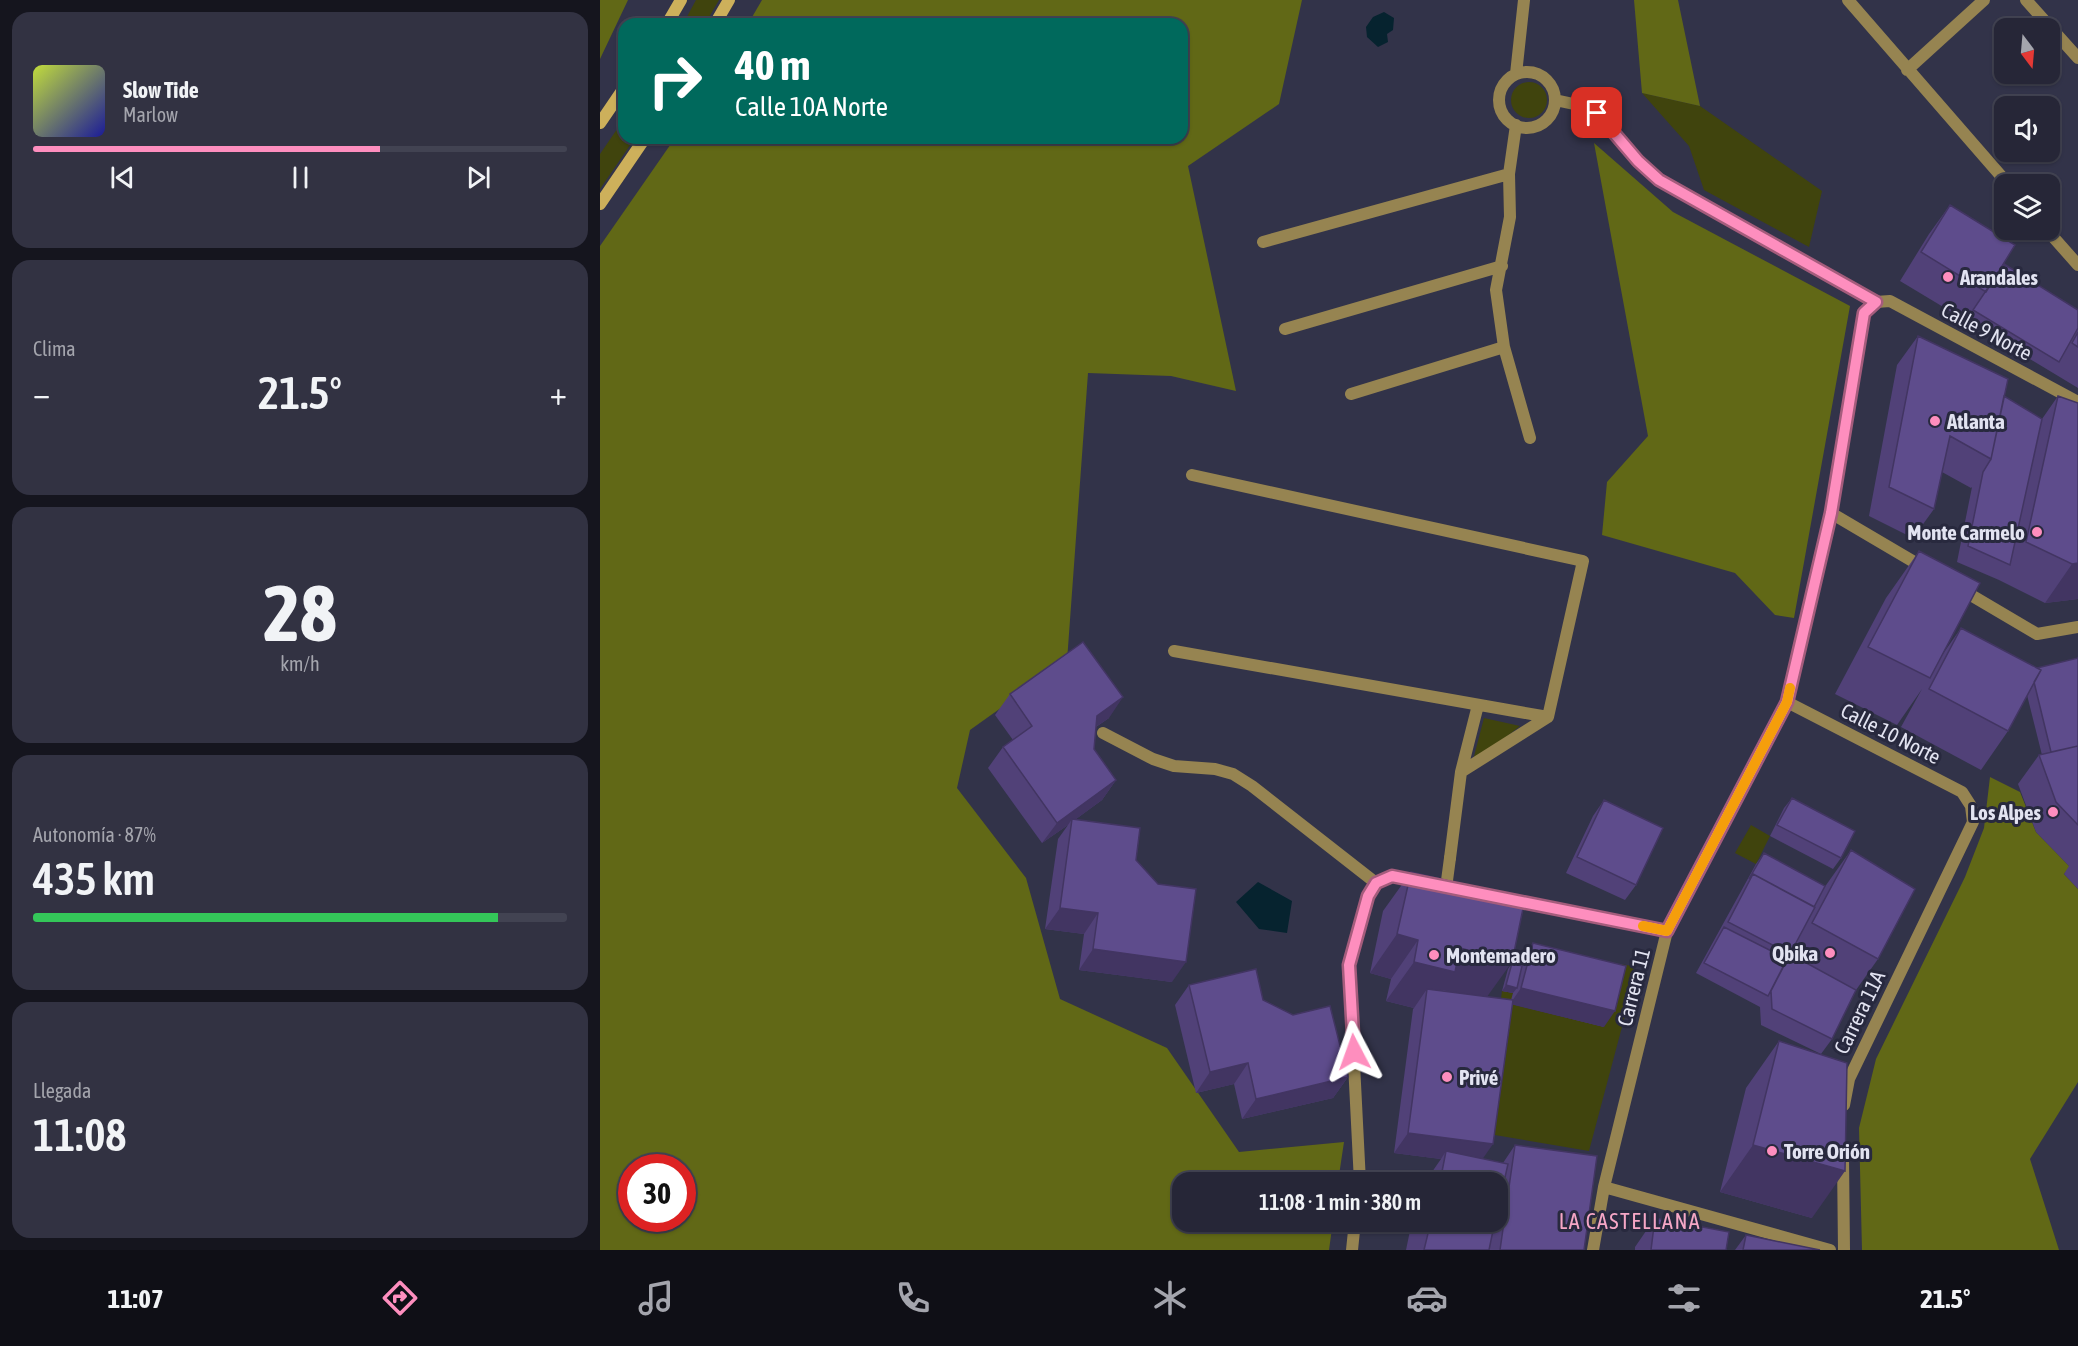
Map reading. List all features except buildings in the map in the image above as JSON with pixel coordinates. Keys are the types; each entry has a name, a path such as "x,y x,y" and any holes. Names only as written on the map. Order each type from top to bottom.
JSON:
{"main road":[{"path":"670,18 681,0"},
{"path":"718,18 729,0"},
{"path":"600,123 618,97"},
{"path":"600,204 641,144"}],"street":[{"path":"1516,74 1524,0"},
{"path":"1848,0 1999,174"},
{"path":"1907,70 1984,0"},
{"path":"2026,0 2078,58"},
{"path":"1532,72 1551,85 1555,100 1553,109 1541,123 1524,128 1504,117 1499,103 1502,86 1516,74 1532,72"},
{"name":"Calle 9 Norte","path":"1555,100 1583,106 1597,113 1638,161 1659,180 1876,302 1890,301 2078,402"},
{"path":"1515,125 1509,174 1510,216 1496,290 1504,347 1530,438"},
{"path":"1263,242 1509,174"},
{"path":"2056,240 2078,265"},
{"path":"1285,329 1502,266"},
{"name":"Carrera 11","path":"1593,1250 1604,1186 1667,931 1787,702 1831,513 1864,313 1876,302"},
{"path":"1351,394 1504,347"},
{"path":"1192,475 1583,561 1548,717 1461,772"},
{"path":"1831,513 2037,634 2078,627"},
{"path":"1174,651 1548,717"},
{"name":"Calle 10 Norte","path":"1787,702 1962,792 1971,806"},
{"path":"1359,1172 1349,965 1368,896 1376,883 1392,876 1452,889 1450,858 1461,772 1478,705"},
{"path":"1103,733 1153,759 1174,766 1215,769 1233,774 1252,786 1376,883"},
{"name":"Carrera 11A","path":"1844,1124 1844,1102 1849,1078 1973,822 1971,806"},
{"path":"1493,897 1667,931"},
{"path":"1844,1145 1844,1250"},
{"path":"1604,1186 1830,1250"},
{"path":"1352,1250 1354,1232"}],"green space":[{"path":"600,0 628,0 618,18 600,59"},
{"path":"696,0 719,0 708,18 686,18"},
{"path":"762,0 1302,0 1279,104 1188,166 1236,391 1171,376 1088,373 1067,661 970,730 957,788 1026,878 1060,999 1167,1048 1239,1152 1344,1142 1340,1172 1172,1172 1172,1232 1331,1232 1329,1250 600,1250 600,246 671,144 1188,144 1188,18 752,18"},
{"path":"1634,0 1678,0 1700,106 1642,93"},
{"path":"1529,82 1542,87 1547,100 1542,113 1529,118 1516,113 1511,100 1516,87"},
{"path":"1642,93 1700,106 1822,191 1809,247 1704,190 1689,146"},
{"path":"618,128 618,144 631,144 600,189 600,154"},
{"path":"1594,143 1673,212 1850,306 1794,618 1775,615 1735,573 1602,535 1607,482 1648,436"},
{"path":"1484,718 1520,726 1472,764"},
{"path":"1990,777 2020,792 2036,832 2070,867 2064,874 2078,889 2078,1082 2030,1159 2059,1250 1862,1250 1859,1128 1876,1059 1965,877 1984,828"},
{"path":"1751,825 1770,836 1756,864 1735,853"},
{"path":"1619,964 1633,966 1635,978 1589,1151 1483,1133 1502,991 1513,993 1511,1004 1604,1027"}],"water":[{"path":"1384,12 1394,18 1393,30 1387,34 1388,42 1378,47 1367,37 1366,27 1373,17"},
{"path":"1258,882 1292,901 1287,933 1259,929 1236,902"}],"slow traffic":[{"path":"1643,926 1667,931 1787,702 1790,688"}],"place":[{"name":"Arandales","path":"1948,277"},
{"name":"Atlanta","path":"1935,421"},
{"name":"Monte Carmelo","path":"2037,532"},
{"name":"Los Alpes","path":"2053,812"},
{"name":"Qbika","path":"1830,953"},
{"name":"Montemadero","path":"1434,955"},
{"name":"Privé","path":"1447,1077"},
{"name":"Torre Orión","path":"1772,1151"}],"district":[{"name":"LA CASTELLANA","path":"1630,1221"}],"route":[{"path":"1354,1052 1349,965 1368,896 1376,883 1392,876 1667,931 1787,702 1831,513 1864,313 1876,302 1659,180 1638,161 1597,113"}]}
